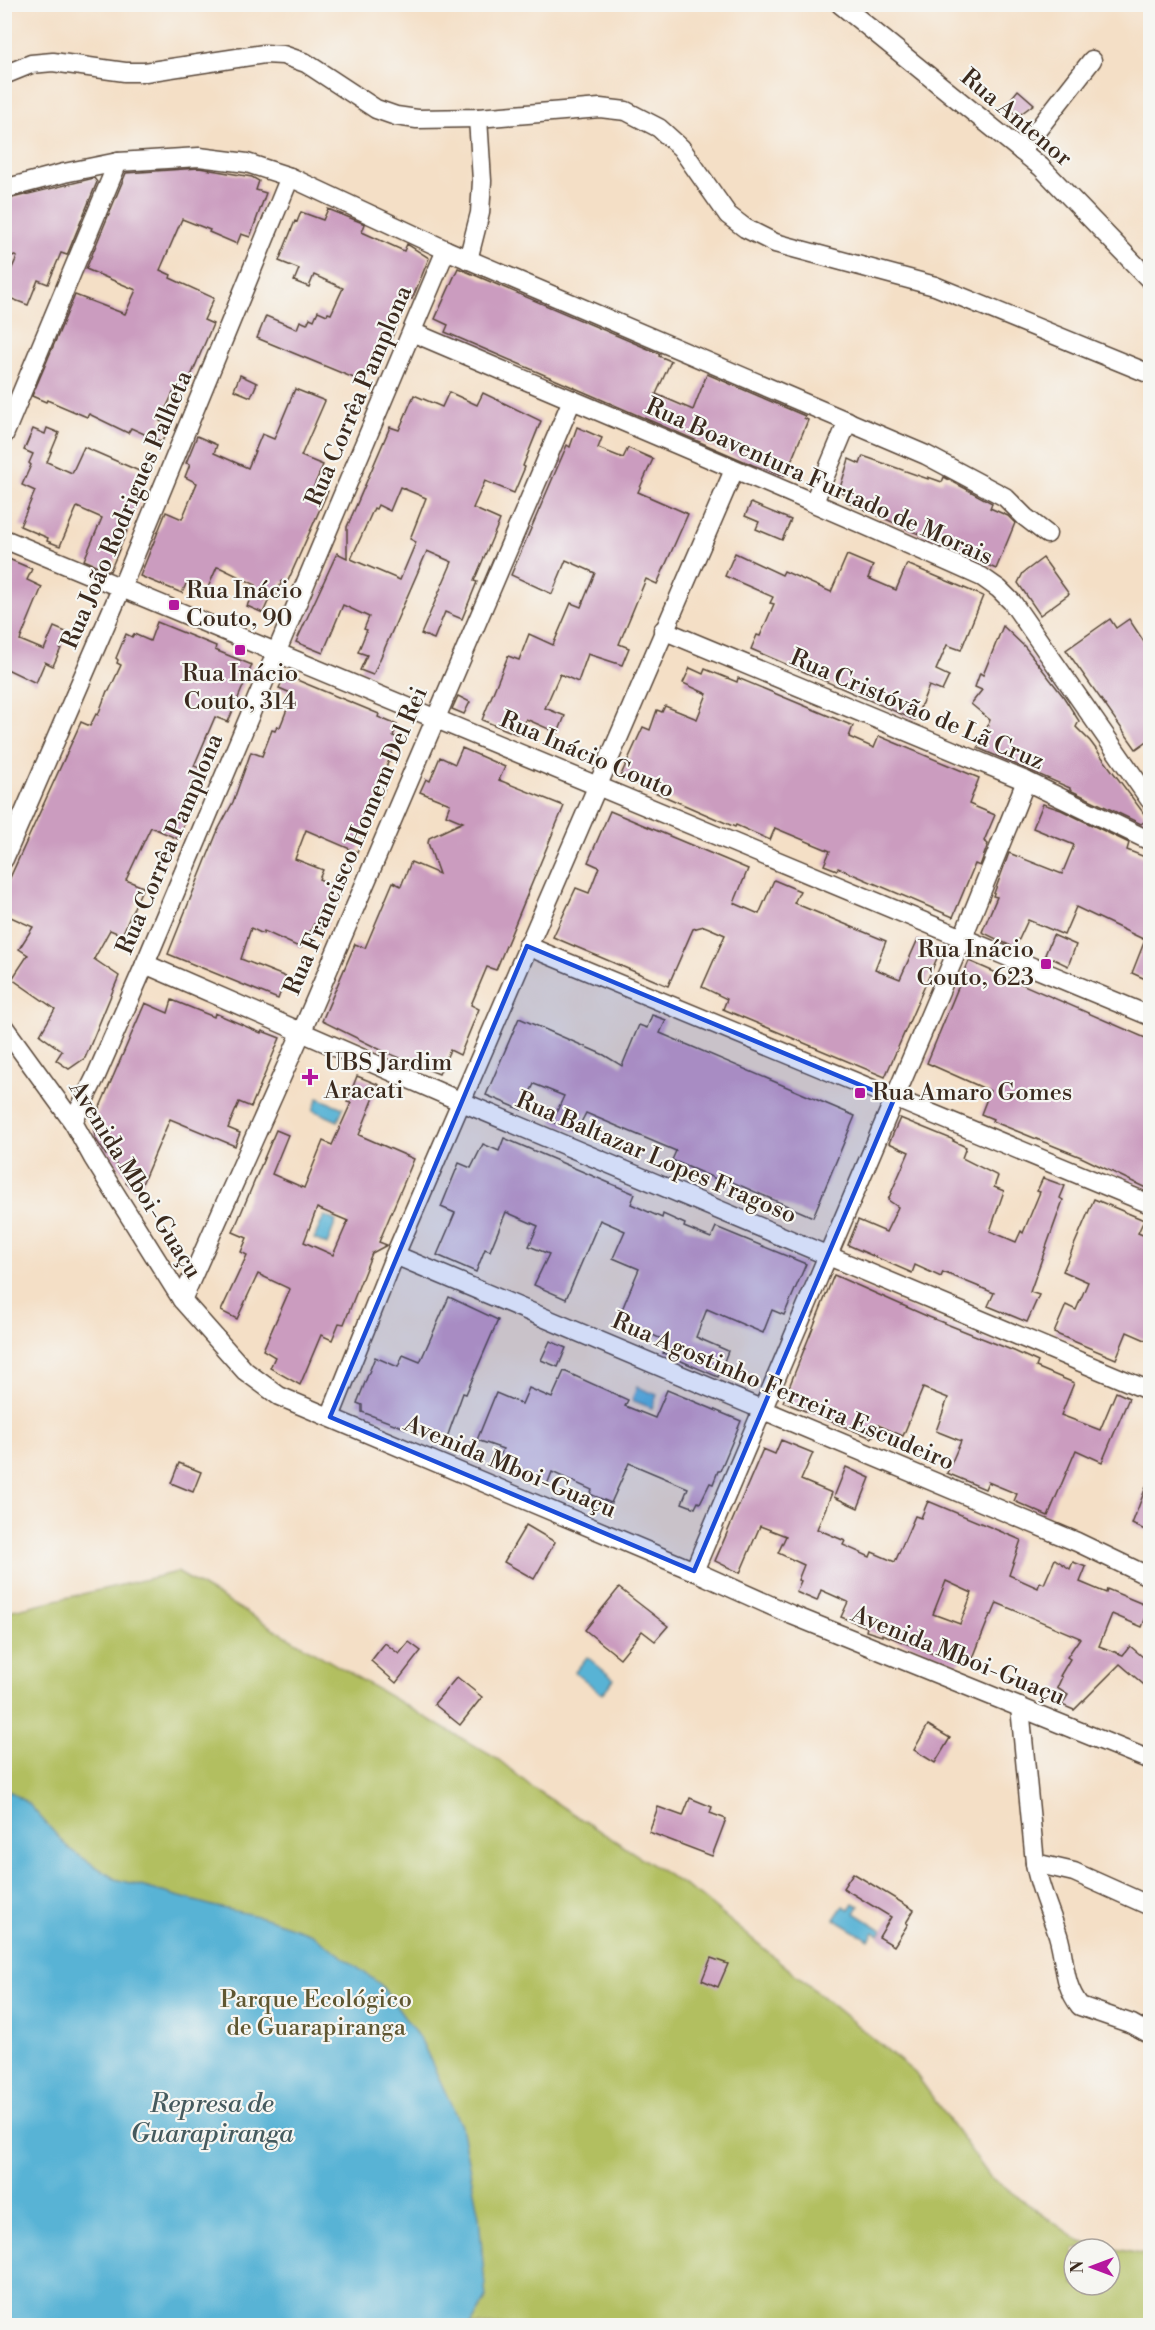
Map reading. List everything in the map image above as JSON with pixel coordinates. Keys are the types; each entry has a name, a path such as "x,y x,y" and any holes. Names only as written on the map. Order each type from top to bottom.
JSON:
{"street":[{"name":"Rua Antenor","path":"840,4 1041,167 1150,280"},
{"path":"4,75 31,64 54,62 124,72 145,72 264,54 283,55 306,63 376,110 396,116 417,119 478,118 600,108 626,111 659,128 681,148 729,215 745,228 775,243 935,286 1150,374"},
{"path":"1021,151 1092,60"},
{"path":"468,260 480,213 482,181 478,118"},
{"path":"4,189 118,162 199,158 247,163 290,177 468,260 926,455 1005,496 1025,517 1047,534"},
{"path":"4,435 118,162"},
{"name":"Rua João Rodrigues Palheta","path":"4,859 122,589 290,177"},
{"name":"Rua Corrêa Pamplona","path":"73,1122 96,1076 145,964 447,250"},
{"name":"Rua Boaventura Furtado de Morais","path":"412,332 814,502 982,577 1012,602 1150,800"},
{"name":"Rua Francisco Homem Del Rei","path":"182,1300 302,1031 572,400"},
{"path":"814,502 848,421"},
{"path":"330,1417 395,1255 734,470"},
{"name":"Rua Inácio Couto","path":"4,539 1150,1016"},
{"name":"Rua Cristóvão de Lã Cruz","path":"663,630 1026,781 1150,841"},
{"path":"694,1571 963,937 1026,781"},
{"path":"527,946 1150,1204"},
{"name":"Rua Baltazar Lopes Fragoso","path":"145,964 462,1102 1150,1391"},
{"name":"Avenida Mboi-Guaçu","path":"4,1027 73,1122 182,1300 245,1371 279,1396 694,1571 792,1615 1150,1761"},
{"name":"Rua Agostinho Ferreira Escudeiro","path":"395,1255 1077,1542 1150,1577"},
{"path":"1020,1707 1035,1863 1038,1880 1059,1938 1066,1981 1073,1998 1080,2006 1132,2024 1150,2034"},
{"path":"1035,1863 1074,1872 1150,1906"}],"highlighted area":[{"path":"527,946 894,1099 694,1571 330,1417"}],"green space":[{"name":"Parque Ecológico de Guarapiranga","path":"177,1572 499,1760 533,1788 699,1895 915,2073 990,2177 1074,2237 1062,2237 1062,2297 1122,2297 1122,2250 1150,2256 1150,2325 5,2325 4,1612"}],"water":[{"path":"318,1098 343,1108 338,1121 313,1110"},
{"path":"324,1216 336,1221 327,1245 314,1239"},
{"path":"637,1387 657,1395 652,1408 632,1400"},
{"path":"587,1657 614,1679 602,1694 575,1672"},
{"name":"Represa de Guarapiranga","path":"5,1788 28,1803 69,1849 115,1879 262,1917 312,1934 381,1985 422,2042 461,2126 479,2216 486,2298 471,2325 5,2325"},
{"path":"853,1903 859,1906 855,1913 882,1930 879,1935 874,1932 869,1940 834,1919 843,1906 849,1909"}],"building":[{"path":"1018,90 1034,104 1018,116 1005,106"},
{"path":"199,168 252,177 259,181 256,190 266,193 250,237 241,234 237,244 182,219 160,270 171,275 170,278 214,298 204,320 213,324 182,397 173,393 160,421 169,425 162,442 131,428 128,433 89,414 87,417 32,396 75,295 125,314 136,290 86,269 126,173"},
{"path":"94,178 97,182 67,255 61,253 48,284 38,280 28,305 4,296 4,286 17,257 4,252 4,200"},
{"path":"328,209 365,224 362,232 404,251 407,244 429,258 375,376 365,371 361,381 257,338 266,316 297,329 300,321 307,324 310,318 314,320 318,311 327,315 331,314 343,288 314,275 309,287 294,281 299,269 279,261 301,212 323,220"},
{"path":"458,268 660,354 659,356 671,361 656,394 693,410 707,374 805,416 804,418 808,420 785,476 753,465 445,332 448,325 435,319"},
{"path":"240,375 257,383 251,397 234,390"},
{"path":"295,389 325,401 301,456 323,465 314,486 328,491 287,583 282,581 275,598 270,597 263,613 247,606 256,585 221,568 217,567 207,590 187,582 182,593 140,576 166,512 182,519 197,483 185,477 190,464 186,463 197,436 217,445 214,453 248,468 262,434 274,439"},
{"path":"449,392 477,405 483,393 541,421 514,493 485,481 473,508 500,520 474,581 477,582 462,619 445,612 434,639 421,634 452,562 427,551 373,675 360,670 367,655 358,652 367,630 364,629 369,617 343,605 323,653 296,642 337,553 347,558 347,527 390,427 399,430 414,395 442,407","holes":["400,487 426,498 410,539 416,542 400,580 351,559 374,508 376,509 378,505 390,511"]},
{"path":"577,427 602,438 598,448 623,458 628,448 653,459 638,492 688,514 657,584 646,579 619,644 629,648 622,665 588,654 578,682 560,674 545,708 565,716 558,733 526,719 519,735 482,720 508,656 519,660 529,634 553,645 571,603 581,607 595,573 566,560 552,594 511,575 567,445 570,447"},
{"path":"47,428 59,433 47,462 72,473 84,447 146,474 134,501 139,503 110,571 84,560 102,518 77,507 60,546 20,526 35,491 22,485 33,454 24,450 33,429 45,434"},
{"path":"863,456 928,479 928,477 942,482 944,477 992,503 990,508 1008,516 1015,523 996,569 846,501 848,495 839,491 849,459 860,464"},
{"path":"751,503 791,520 782,540 756,529 759,522 745,516"},
{"path":"735,553 782,575 784,571 831,592 847,555 873,566 868,578 896,590 907,564 983,596 961,650 947,645 936,670 949,676 942,691 929,686 915,720 751,649 757,635 760,636 774,604 770,603 773,597 725,576"},
{"path":"4,557 32,569 27,580 42,587 20,640 44,650 54,627 68,633 53,666 45,662 36,683 7,669 4,675"},
{"path":"1043,558 1069,594 1040,615 1018,583 1023,573"},
{"path":"1110,619 1116,628 1129,619 1150,651 1150,739 1136,749 1066,650"},
{"path":"157,622 216,646 215,650 252,665 228,722 215,717 194,766 200,768 187,801 193,803 178,839 151,827 126,880 143,887 122,935 110,930 94,959 119,976 85,1058 69,1069 56,1060 62,1051 40,1035 55,1009 12,979 28,955 19,949 33,927 4,914 4,891 81,722 90,726 96,714 98,715 107,691 121,665 117,663 116,658 126,634 132,637 134,634 150,641"},
{"path":"1003,626 1025,647 1063,696 1079,721 1076,727 1090,741 1148,819 1141,824 1070,788 978,748 990,720 971,704 982,690 975,687 980,673 983,675"},
{"path":"690,668 703,674 705,669 737,682 738,678 853,726 849,737 874,748 879,736 979,778 969,804 995,815 984,841 988,844 980,866 975,864 953,917 838,868 837,870 824,865 830,851 775,828 770,840 620,777 643,727 650,730 657,710 662,712 665,706 697,719 707,694 683,683"},
{"path":"285,675 379,714 378,717 397,725 393,736 398,738 383,775 389,778 357,852 306,830 295,859 323,870 319,879 342,889 325,929 314,924 301,948 264,931 263,934 251,928 241,959 286,977 278,999 168,954 218,830 233,802 251,752 262,756 272,730 275,731 277,726 280,727 293,694 279,688"},
{"path":"458,696 470,702 464,714 452,709"},
{"path":"462,748 505,767 499,780 564,806 496,970 487,967 471,1005 479,1009 460,1055 450,1050 439,1074 383,1051 322,1021 355,944 365,948 393,882 401,886 411,862 439,874 428,843 429,838 463,822 446,815 450,804 420,792 426,779 430,781 440,757 455,764"},
{"path":"1043,804 1061,810 1129,843 1127,850 1150,859 1150,981 1132,973 1145,940 1076,907 1064,935 1028,920 1015,948 982,932 997,897 993,896 1009,853 1062,874 1074,845 1033,828"},
{"path":"610,811 748,869 734,903 759,914 774,880 800,891 794,903 886,941 875,969 900,979 918,939 941,949 885,1077 723,1009 727,999 702,987 725,935 709,928 704,926 693,929 668,986 553,937 576,888 589,893 599,867 588,862"},
{"path":"1053,935 1076,945 1068,966 1045,955"},
{"path":"969,961 1150,1040 1150,1190 1081,1157 992,1121 993,1119 981,1114 990,1091 927,1063"},
{"path":"172,1000 214,1017 215,1013 261,1033 262,1031 280,1038 251,1107 239,1102 228,1128 240,1133 235,1146 170,1119 138,1193 126,1183 128,1180 107,1152 106,1155 95,1138 93,1123 145,1003 168,1013"},
{"path":"652,1015 666,1020 660,1033 855,1116 813,1217 723,1178 721,1181 672,1160 676,1151 586,1113 576,1132 552,1122 564,1096 534,1084 522,1110 486,1095 519,1018 604,1055 622,1066 639,1025 647,1028"},
{"path":"357,1076 379,1085 359,1135 414,1159 379,1242 387,1245 372,1253 344,1324 339,1323 332,1340 321,1335 300,1385 270,1368 275,1357 263,1350 290,1289 258,1274 237,1319 221,1311 247,1255 241,1252 247,1238 233,1232 276,1130 288,1135 272,1174 304,1188 323,1141 332,1145 351,1103 347,1102","holes":["317,1208 348,1221 333,1255 304,1242"]},
{"path":"900,1118 966,1147 962,1158 998,1176 994,1187 1004,1191 990,1231 1016,1242 1021,1231 1023,1233 1040,1192 1037,1191 1043,1178 1065,1186 1060,1198 1063,1200 1030,1292 1039,1295 1027,1322 988,1306 994,1293 943,1272 941,1277 915,1265 912,1273 848,1245 858,1220 886,1232 898,1207 888,1200 909,1152 889,1143"},
{"path":"504,1138 635,1194 631,1204 662,1218 663,1214 685,1224 684,1227 711,1238 716,1227 806,1264 784,1315 772,1310 763,1333 707,1309 696,1337 728,1351 718,1377 663,1353 668,1342 618,1319 639,1269 613,1258 625,1231 600,1220 566,1299 534,1285 549,1254 529,1246 538,1226 506,1212 490,1251 485,1249 476,1272 437,1255 455,1213 441,1207 459,1163 471,1168 483,1144 499,1151"},
{"path":"1094,1199 1144,1220 1138,1233 1150,1238 1150,1342 1127,1332 1116,1359 1054,1333 1066,1305 1076,1310 1088,1282 1063,1271"},
{"path":"834,1275 1014,1351 1038,1362 1036,1367 1074,1383 1061,1415 1100,1430 1116,1392 1129,1398 1102,1462 1076,1450 1048,1516 1014,1501 1017,1494 988,1482 985,1489 947,1473 961,1441 936,1431 948,1398 923,1388 903,1436 878,1425 872,1438 783,1402"},
{"path":"449,1297 498,1320 466,1394 463,1393 445,1443 362,1412 362,1405 357,1403 375,1357 398,1367 403,1355 420,1362"},
{"path":"550,1341 566,1348 558,1367 541,1360"},
{"path":"564,1371 628,1400 625,1406 655,1418 667,1390 741,1421 720,1471 695,1508 682,1503 688,1488 629,1463 611,1503 590,1494 592,1490 552,1472 547,1485 521,1476 497,1463 503,1449 477,1440 496,1393 522,1404 529,1388 552,1398"},
{"path":"781,1440 813,1453 801,1480 832,1493 817,1529 845,1541 843,1545 870,1557 872,1552 895,1562 915,1516 921,1518 928,1501 1021,1540 1009,1575 1038,1588 1040,1582 1044,1584 1055,1559 1070,1569 1073,1562 1086,1567 1080,1582 1106,1593 1107,1589 1150,1607 1142,1627 1112,1614 1099,1646 1123,1655 1130,1646 1150,1663 1150,1690 1120,1664 1074,1710 1062,1705 1068,1695 1057,1688 1062,1677 1060,1676 1070,1659 1067,1657 1080,1638 997,1603 973,1658 963,1654 959,1664 882,1634 882,1636 866,1631 867,1627 841,1617 848,1602 821,1590 817,1601 796,1592 804,1565 778,1553 786,1536 760,1526 740,1573 715,1561 763,1449 775,1454","holes":["946,1581 972,1593 960,1624 933,1614"]},
{"path":"179,1463 201,1472 193,1492 171,1483"},
{"path":"846,1467 870,1478 858,1508 834,1497"},
{"path":"1149,1479 1150,1522 1147,1531 1132,1524"},
{"path":"526,1525 555,1542 534,1579 504,1562"},
{"path":"619,1588 668,1626 655,1641 642,1631 620,1658 585,1630"},
{"path":"409,1642 421,1651 396,1683 371,1661 385,1643 399,1654"},
{"path":"457,1677 482,1697 460,1725 434,1704"},
{"path":"928,1725 950,1738 935,1763 914,1750"},
{"path":"690,1798 712,1807 710,1813 726,1819 712,1856 649,1832 658,1807 683,1816"},
{"path":"853,1873 914,1910 894,1946 879,1937 891,1917 843,1888"},
{"path":"711,1958 728,1964 718,1987 702,1980"}],"place":[{"name":"Rua Inácio Couto, 90","path":"174,605"},
{"name":"Rua Inácio Couto, 314","path":"240,650"},
{"name":"Rua Inácio Couto, 623","path":"1046,964"},
{"name":"UBS Jardim Aracati","path":"310,1077"},
{"name":"Rua Amaro Gomes","path":"860,1093"}]}
